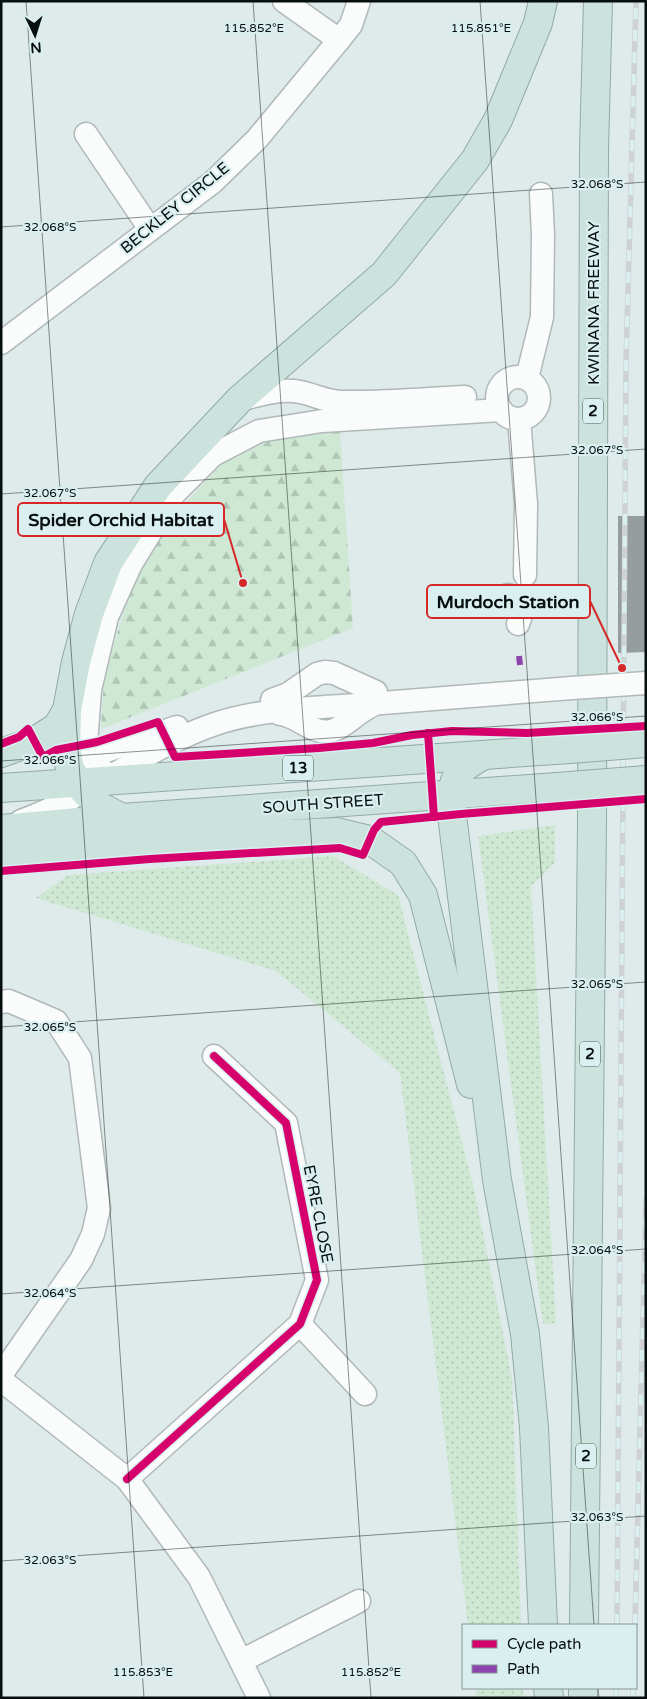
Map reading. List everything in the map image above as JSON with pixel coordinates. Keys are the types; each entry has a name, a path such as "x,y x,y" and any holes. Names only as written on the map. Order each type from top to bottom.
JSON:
{"highway":[{"path":"122,818 100,807 88,773 66,748 67,710 76,662 89,614 108,563 158,486 238,400 384,274 475,160 498,120 538,23 543,1"},
{"name":"KWINANA FREEWAY","path":"584,1624 592,830 594,148 598,1"},
{"path":"1,754 35,741 57,727 67,710"},
{"name":"13","path":"13,787 88,773 485,755 646,743"},
{"path":"485,755 468,763 459,771 452,794 452,815 497,1180 525,1334 534,1428 543,1624"},
{"name":"SOUTH STREET","path":"1,828 646,780"},
{"path":"1,853 176,839 337,832 370,840 403,863 423,895 455,1025 497,1180"}],"street":[{"path":"284,1 339,40"},
{"name":"BECKLEY CIRCLE","path":"1,343 213,182 257,139 339,40 351,25 359,1"},
{"path":"86,134 150,230"},
{"path":"527,378 542,317 543,235 541,194"},
{"path":"238,400 269,392 300,391 322,400 339,402 506,408 526,418 537,408 540,394 527,378 520,377 507,380 502,384 506,408 526,504 525,575"},
{"path":"88,773 90,690 107,617 131,564 174,494 213,455 260,431 438,406"},
{"path":"508,594 516,598 520,603 522,610 518,624"},
{"path":"1,828 45,813 88,773 103,752 163,733 242,702 273,706 572,682 646,672"},
{"path":"572,682 646,682"},
{"path":"300,703 311,728 327,732 344,727 359,698"},
{"path":"1,823 39,806 88,773"},
{"path":"1,1002 9,1002 56,1021 80,1058 99,1208 93,1234 81,1260 1,1375"},
{"name":"EYRE CLOSE","path":"127,1479 300,1324 317,1280 286,1123 214,1056"},
{"path":"300,1324 365,1394"},
{"path":"1,1380 127,1479 199,1577 260,1698"},
{"path":"241,1661 359,1601"}],"green space":[{"path":"340,432 353,628 101,729 104,678 125,607 146,559 171,521 224,462 270,441 310,434"},
{"path":"555,825 555,862 531,887 556,1323 543,1324 478,836"},
{"path":"333,856 398,895 475,1193 512,1378 521,1624 468,1624 400,1073 276,971 36,898 68,875"},
{"path":"476,1689 523,1689 523,1698 477,1698"}],"building":[{"path":"618,516 646,516 646,652 618,653"}],"railway":[{"path":"617,1624 626,363 636,1"},
{"path":"635,1624 646,1200"},
{"path":"616,1689 616,1698"},
{"path":"633,1689 633,1698"}],"marked path":[{"path":"519,656 520,665"}],"cycle path":[{"path":"1,744 19,737 28,729 43,757 56,750 97,742 158,722 175,757 373,743 412,735 452,731 527,733 646,726"},
{"path":"428,733 434,817"},
{"path":"1,871 150,859 340,848 363,855 374,830 381,822 646,799"},
{"path":"127,1479 300,1324 317,1280 286,1123 214,1056"}],"place":[{"name":"Spider Orchid Habitat","path":"243,583"},
{"name":"Murdoch Station","path":"622,668"}]}
